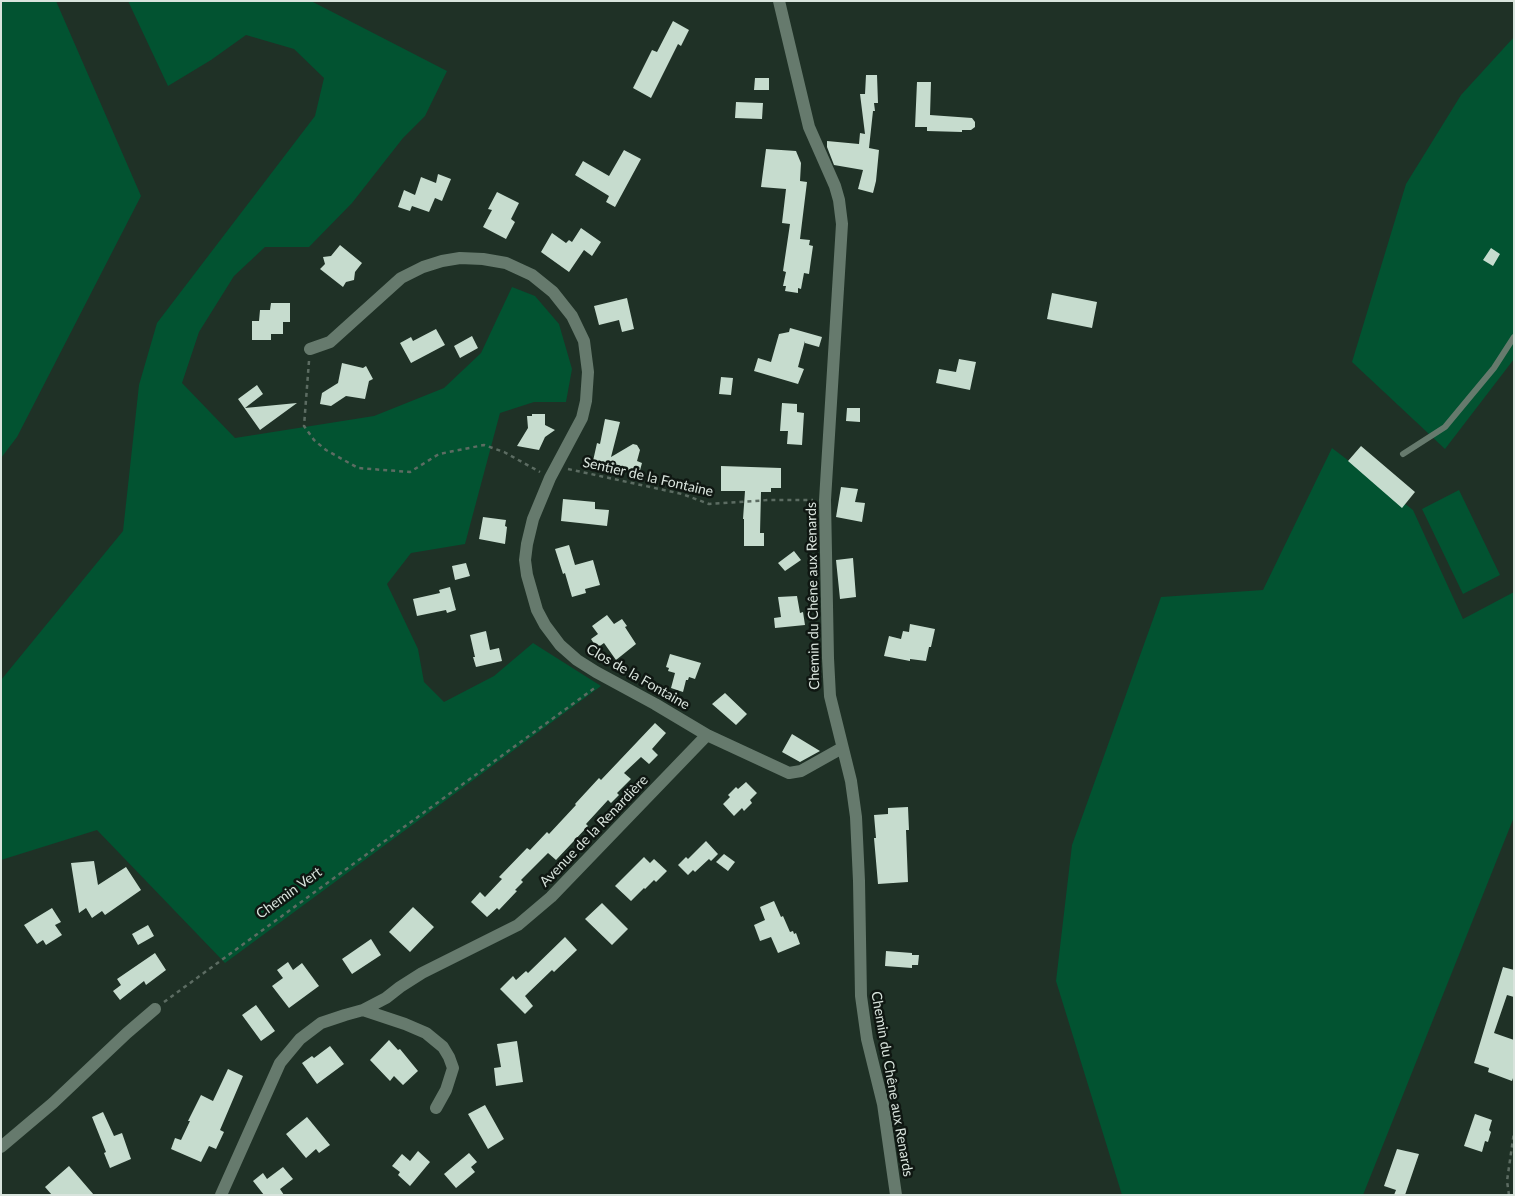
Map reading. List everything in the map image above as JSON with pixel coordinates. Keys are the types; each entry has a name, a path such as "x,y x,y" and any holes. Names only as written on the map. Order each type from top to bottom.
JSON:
{"street":[{"name":"Chemin du Chêne aux Renards","path":"779,1 809,127 835,186 842,224 825,500 830,696 850,781 856,817 859,881 860,996 867,1039 888,1131 896,1195"},
{"name":"Clos de la Fontaine","path":"310,349 330,342 401,278 423,267 460,258 483,258 506,263 532,275 553,292 572,316 584,341 588,372 586,401 582,418 550,478 533,519 525,560 531,594 546,626 560,644 577,660 707,735"},
{"path":"707,735 794,774 842,748"},
{"name":"Avenue de la Renardière","path":"221,1195 280,1063 300,1039 321,1023 363,1010 386,998 422,973 518,925 551,897 707,735"},
{"path":"1,1147 53,1103 155,1009"},
{"path":"363,1010 426,1033 443,1047 449,1057 452,1068 446,1090 436,1108"}],"lane":[{"path":"1403,454 1445,427 1494,368 1514,337"}],"path":[{"path":"310,349 304,426 314,440 326,450 358,468 410,472 439,454 484,444 504,452 550,478"},
{"name":"Sentier de la Fontaine","path":"557,466 682,494 709,504 769,500 825,500"},
{"name":"Chemin Vert","path":"155,1009 543,727 607,678"},
{"path":"1509,1195 1507,1181 1511,1141 1514,1132"}],"green space":[{"path":"1,1 56,1 141,196 17,437 1,458"},
{"path":"128,1 311,1 447,71 425,116 403,138 352,203 309,247 265,247 234,276 199,332 182,383 235,438 374,416 444,388 481,353 512,287 535,296 559,324 572,369 566,402 534,402 500,413 465,544 411,553 387,584 418,649 424,682 444,702 494,676 533,643 601,686 225,963 97,830 1,860 1,680 123,531 139,385 157,323 315,116 324,78 294,49 246,35 211,60 168,86"},
{"path":"1514,37 1514,359 1445,449 1352,362 1406,184 1461,95"},
{"path":"1332,448 1413,510 1463,619 1514,592 1514,817 1363,1195 1122,1195 1056,981 1072,845 1161,597 1263,590"},
{"path":"1459,490 1500,575 1463,594 1422,509"}],"building":[{"path":"673,21 689,30 681,46 678,44 651,98 633,88 652,50 657,52"},
{"path":"866,75 877,75 878,103 874,103 875,111 873,111 869,148 879,150 873,193 858,189 863,170 834,165 827,147 827,141 859,144 860,133 865,134 860,94 865,94"},
{"path":"755,78 769,78 769,90 754,90"},
{"path":"917,82 931,82 930,115 972,118 975,122 975,127 971,130 962,130 962,132 927,131 927,127 915,127"},
{"path":"736,102 763,103 762,119 735,118"},
{"path":"766,149 796,151 801,163 800,181 807,182 800,239 810,240 809,245 813,246 809,274 804,273 801,289 798,288 798,293 785,291 786,286 783,286 786,272 783,271 790,224 782,223 786,189 761,187"},
{"path":"624,150 641,159 615,207 606,202 609,196 575,175 583,161 609,176"},
{"path":"438,174 451,179 442,201 435,198 429,212 412,206 410,211 398,207 404,190 415,195 421,177 436,183"},
{"path":"497,192 519,203 511,219 515,222 506,239 483,227 492,210 488,209"},
{"path":"581,228 601,242 592,256 584,250 569,272 541,252 552,233 566,243 569,240 572,242"},
{"path":"340,245 362,263 355,272 354,280 346,282 343,287 320,269 325,264 323,257 331,256"},
{"path":"1491,248 1500,254 1493,266 1483,260"},
{"path":"1052,293 1097,302 1092,328 1047,319"},
{"path":"627,298 634,329 622,332 619,320 599,325 594,306"},
{"path":"271,303 290,303 290,322 283,322 283,334 271,334 271,340 252,340 252,321 259,321 260,310 270,310"},
{"path":"790,328 822,337 819,347 805,343 805,341 798,367 804,369 798,384 754,371 758,358 771,362 779,334 789,332"},
{"path":"436,329 445,345 411,363 400,343 411,337 413,341"},
{"path":"472,336 478,348 460,358 454,346"},
{"path":"959,359 976,362 970,390 936,383 939,369 956,372"},
{"path":"342,363 363,368 366,366 373,379 369,381 365,399 346,396 331,406 320,404 322,393 338,383"},
{"path":"721,377 733,378 731,395 719,394"},
{"path":"257,385 263,394 245,408 297,403 260,430 238,399"},
{"path":"782,403 797,404 797,412 804,413 802,445 787,444 788,431 780,431"},
{"path":"847,408 860,408 860,422 846,421"},
{"path":"532,414 545,414 545,425 555,430 545,437 539,450 517,446 528,428 527,416 532,416"},
{"path":"605,419 620,422 611,457 633,444 637,445 640,450 637,461 642,463 639,474 621,469 621,466 593,461 597,443 600,444"},
{"path":"1361,446 1415,492 1402,508 1348,461"},
{"path":"721,466 781,468 781,488 771,488 771,492 761,492 760,533 764,533 764,546 744,546 745,491 721,491"},
{"path":"841,487 858,489 855,502 865,503 862,522 836,517"},
{"path":"563,499 595,502 595,509 609,510 607,526 561,521"},
{"path":"483,517 506,520 505,544 479,539"},
{"path":"569,545 575,565 593,560 600,585 585,589 586,593 572,597 555,549"},
{"path":"794,551 801,560 785,571 778,563"},
{"path":"853,558 856,597 840,599 836,560"},
{"path":"466,563 470,576 455,580 452,566"},
{"path":"450,587 456,610 447,613 446,610 417,616 413,599 440,593 439,590"},
{"path":"797,596 800,613 803,612 805,625 775,628 774,618 781,617 778,597"},
{"path":"607,615 614,624 622,619 636,644 616,660 604,643 597,648 591,639 598,634 592,626"},
{"path":"910,624 935,629 926,661 910,659 910,661 884,656 889,636 901,639 903,631 909,632"},
{"path":"486,631 490,650 499,648 502,661 476,667 470,635"},
{"path":"670,654 701,663 695,679 689,677 686,680 683,692 671,688 675,673 668,671 669,668 666,667"},
{"path":"725,693 747,714 736,725 712,704"},
{"path":"655,723 666,733 652,749 658,755 649,764 641,757 624,773 631,779 617,793 619,795 611,803 608,800 586,824 588,826 556,860 548,853 521,880 523,882 515,890 517,891 499,910 497,908 487,917 471,902 480,892 485,897 502,879 499,877 527,848 530,850 547,832 549,834 599,778 601,780"},
{"path":"792,734 820,751 800,762 782,752"},
{"path":"746,782 757,793 750,800 752,803 744,811 742,808 734,816 723,804 736,787 738,789"},
{"path":"908,807 909,830 906,830 908,882 878,884 874,815 888,814 888,808"},
{"path":"706,841 718,854 711,861 709,859 695,872 693,870 688,875 678,865 686,857 688,859"},
{"path":"724,854 735,862 728,871 716,862"},
{"path":"644,857 650,863 654,859 667,871 656,882 654,880 644,888 631,901 615,886"},
{"path":"94,861 98,885 126,867 141,890 105,915 102,911 92,918 86,908 79,913 71,863"},
{"path":"774,901 790,932 796,933 800,944 778,953 771,937 760,941 754,925 765,920 760,907"},
{"path":"602,903 628,929 612,945 585,919"},
{"path":"413,907 434,927 410,952 389,932"},
{"path":"52,908 61,922 55,925 62,935 46,945 43,940 37,944 24,925"},
{"path":"148,925 154,936 138,945 132,934"},
{"path":"565,937 577,950 554,972 552,970 525,996 533,1006 525,1014 500,989 513,976 516,980 526,971 528,973"},
{"path":"371,939 381,955 352,974 342,959"},
{"path":"886,951 919,955 918,965 912,965 912,968 885,966"},
{"path":"155,953 166,970 146,985 144,981 120,1000 113,991 121,985 117,979"},
{"path":"288,962 293,970 302,963 319,986 289,1008 272,986 283,978 277,970"},
{"path":"1503,967 1514,970 1514,997 1507,995 1494,1033 1514,1040 1514,1075 1512,1081 1488,1072 1489,1068 1474,1063"},
{"path":"256,1005 275,1031 261,1041 242,1015"},
{"path":"389,1040 398,1050 400,1049 418,1071 403,1085 394,1076 390,1081 370,1060"},
{"path":"517,1041 523,1082 496,1086 494,1068 501,1067 497,1044"},
{"path":"330,1046 344,1064 317,1084 302,1063 312,1056 314,1058"},
{"path":"228,1069 243,1076 220,1130 224,1132 216,1149 209,1146 201,1162 171,1149 175,1138 181,1140 201,1095 213,1101"},
{"path":"485,1105 504,1139 488,1149 468,1114"},
{"path":"103,1112 114,1136 122,1133 131,1159 110,1168 104,1153 106,1152 92,1117"},
{"path":"1475,1114 1492,1120 1488,1142 1485,1141 1482,1152 1464,1146"},
{"path":"307,1117 330,1145 319,1153 316,1149 306,1158 286,1134"},
{"path":"1397,1149 1419,1154 1405,1195 1394,1195 1396,1190 1384,1186"},
{"path":"418,1151 430,1162 410,1186 398,1175 400,1172 392,1166 402,1154 410,1161"},
{"path":"469,1153 477,1162 471,1167 475,1172 456,1188 444,1174"},
{"path":"69,1166 94,1195 52,1195 45,1187"},
{"path":"283,1167 293,1179 280,1189 284,1195 264,1195 253,1181 263,1173 267,1179"}]}
